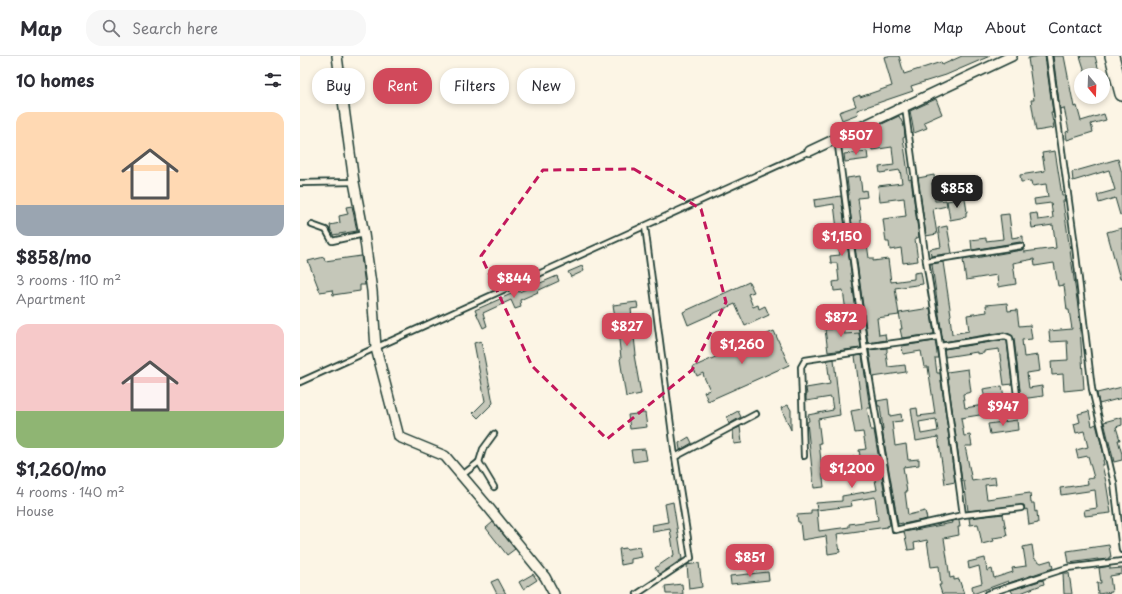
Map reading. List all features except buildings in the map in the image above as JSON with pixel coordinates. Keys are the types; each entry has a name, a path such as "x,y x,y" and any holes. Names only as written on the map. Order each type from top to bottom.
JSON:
{"main road":[{"path":"1112,56 1122,94"}],"street":[{"path":"337,56 354,182 364,234 372,291 376,348 399,437 445,456 545,577 554,594"},
{"path":"810,151 1012,56"}],"lane":[{"path":"1050,56 1092,388 1114,483 1122,550"},
{"path":"904,106 926,261 940,346 963,515"},
{"path":"837,138 865,349 895,530 963,515 1021,508"},
{"path":"300,382 810,151"},
{"path":"300,183 354,182"},
{"path":"312,225 326,230 332,241 364,234"},
{"path":"637,594 691,558 675,457 645,226"},
{"path":"926,261 1021,246"},
{"path":"940,346 1005,336 1010,338 1018,404"},
{"path":"804,456 801,366 805,360 938,337"},
{"path":"675,457 756,414"},
{"path":"461,476 479,462 483,449 494,434"},
{"path":"479,462 494,487"},
{"path":"987,594 1067,568 1122,561"}],"highlighted area":[{"path":"634,169 701,209 726,302 692,370 607,439 532,366 481,256 543,170"}]}
